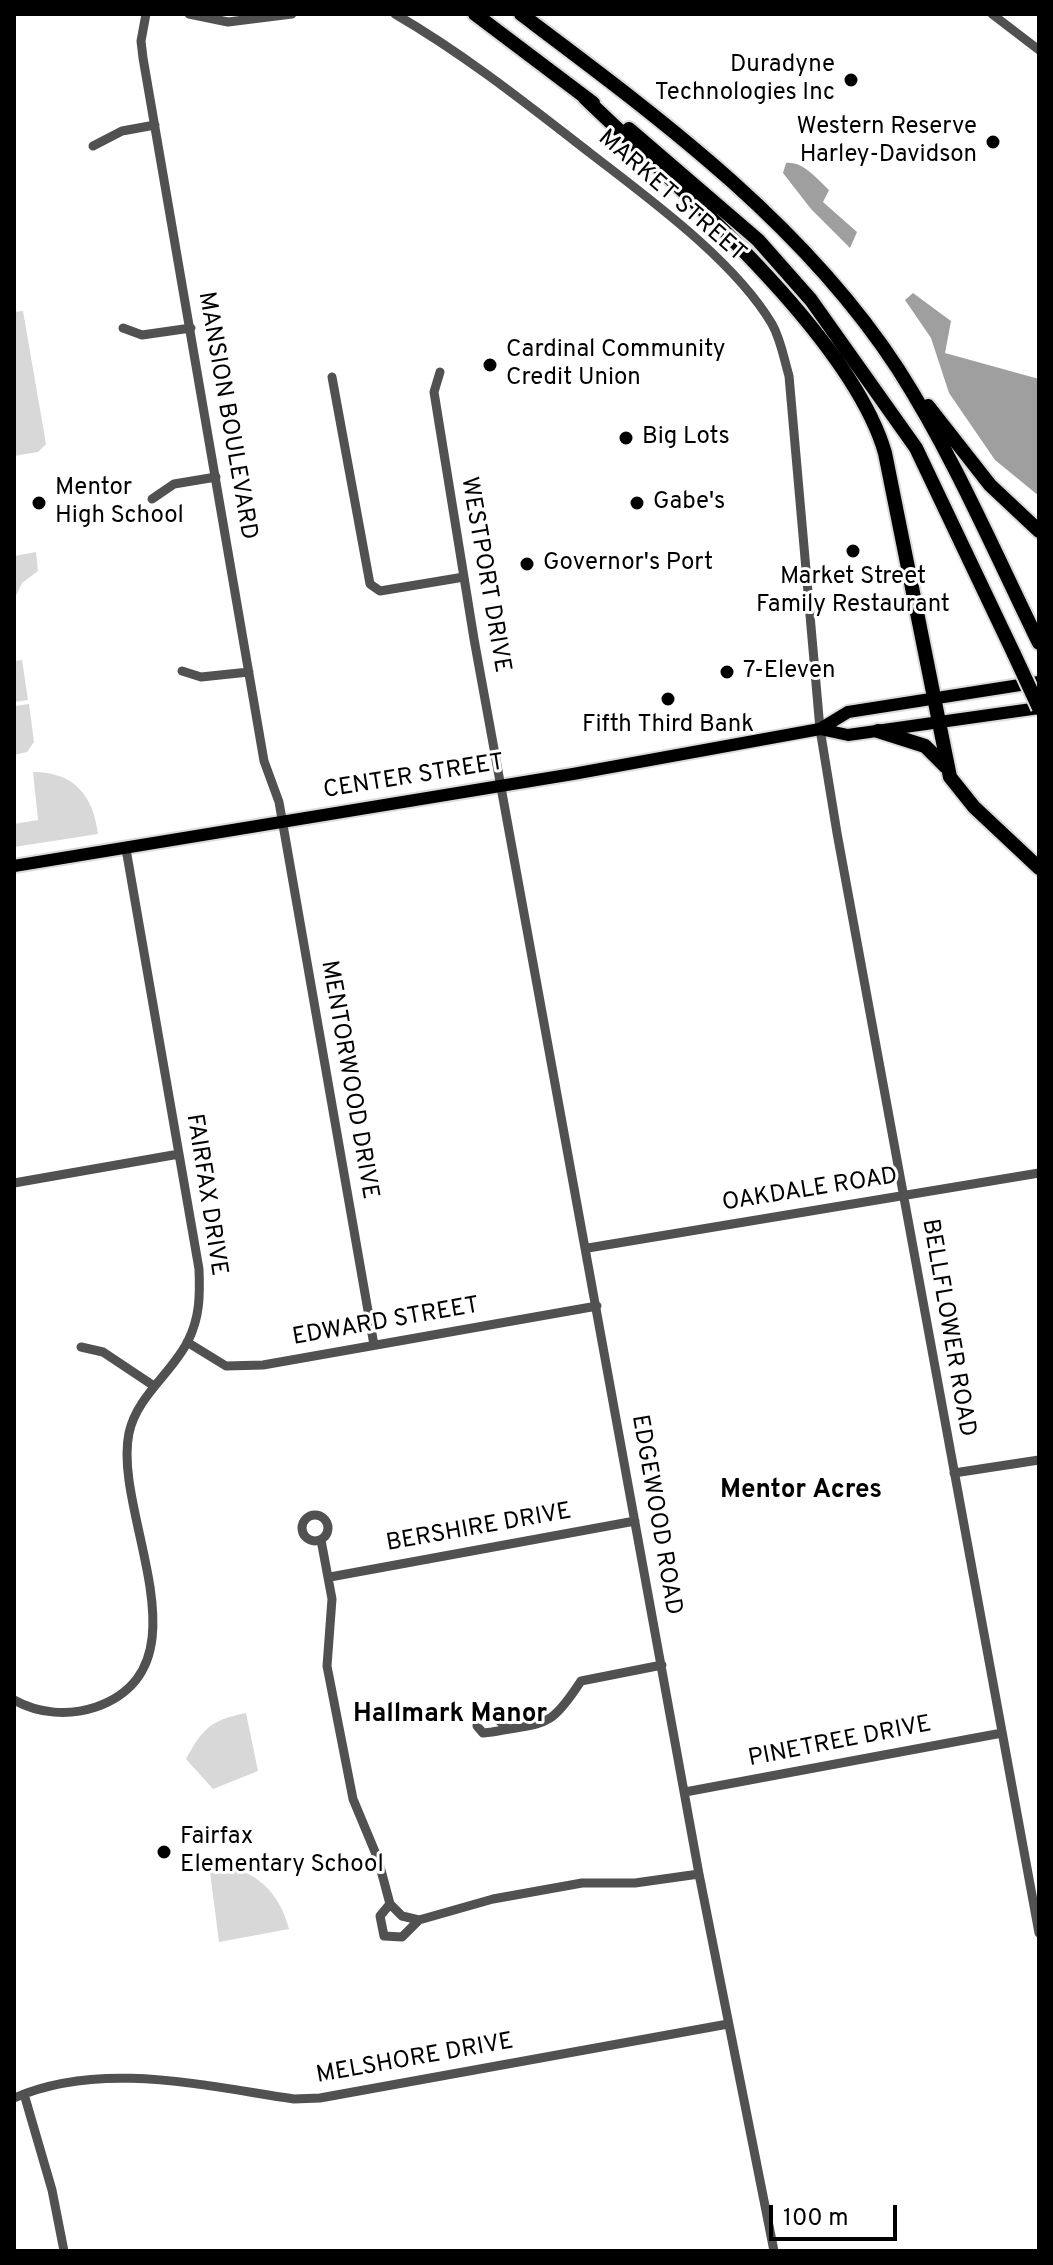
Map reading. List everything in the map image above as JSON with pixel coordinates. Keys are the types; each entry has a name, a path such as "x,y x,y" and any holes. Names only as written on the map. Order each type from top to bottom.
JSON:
{"highway":[{"path":"475,14 663,157 746,230 811,300 916,448 1039,708"},
{"path":"521,14 624,91 747,196 839,291 990,485 1039,531"},
{"path":"585,98 728,236 796,310 847,377 872,416 885,453 948,770"},
{"path":"898,369 944,449 1039,643"},
{"path":"878,731 925,746 948,770 974,807 1039,868"}],"main road":[{"name":"CENTER STREET","path":"14,866 500,786 820,729 848,712 1039,682"},
{"name":"CENTER STREET","path":"820,729 848,735 1039,708"}],"street":[{"name":"MANSION BOULEVARD","path":"146,14 141,41 155,125 264,761 276,789 282,822"},
{"path":"189,14 237,22 292,14"},
{"name":"MARKET STREET","path":"395,14 522,101 673,219 745,288 772,325 789,376 820,729"},
{"path":"992,14 1039,50"},
{"path":"93,146 122,131 155,125"},
{"path":"123,328 142,335 191,328"},
{"name":"WESTPORT DRIVE","path":"440,372 434,392 500,786"},
{"path":"332,377 370,584 380,591 464,577"},
{"path":"152,499 174,484 216,477"},
{"path":"182,671 201,677 249,672"},
{"name":"BELLFLOWER ROAD","path":"820,729 1039,1933"},
{"name":"EDGEWOOD ROAD","path":"500,786 588,1248 699,1874 774,2251"},
{"name":"MENTORWOOD DRIVE","path":"282,822 374,1345"},
{"name":"FAIRFAX DRIVE","path":"14,1700 42,1712 76,1712 94,1708 126,1688 148,1655 153,1607 127,1448 139,1408 187,1342 200,1302 199,1269 126,849"},
{"path":"14,1183 179,1154"},
{"name":"OAKDALE ROAD","path":"588,1248 1039,1173"},
{"name":"EDWARD STREET","path":"187,1342 226,1366 263,1365 597,1306"},
{"path":"81,1347 103,1352 154,1386"},
{"path":"954,1473 1039,1460"},
{"name":"BERSHIRE DRIVE","path":"330,1577 635,1521"},
{"path":"321,1540 332,1599 327,1666 353,1799 378,1859 390,1904 402,1916 419,1920 493,1899 582,1883 635,1883 699,1874"},
{"path":"508,1729 547,1722 560,1713 581,1681 662,1665"},
{"name":"PINETREE DRIVE","path":"685,1792 1002,1733"},
{"path":"390,1904 379,1924 384,1936 402,1937 419,1920"},
{"name":"MELSHORE DRIVE","path":"14,2098 101,2079 139,2079 294,2099 320,2098 728,2024"},
{"path":"24,2094 52,2190 64,2251"}],"shaded area":[{"path":"786,163 804,168 829,190 823,202 857,232 850,248 811,209 783,173"},
{"path":"913,293 951,321 945,353 1039,379 1039,496 995,460 949,393 931,338 905,300"},
{"path":"23,311 46,444 38,452 14,456 14,312"},
{"path":"36,552 38,571 22,583 14,600 14,556"},
{"path":"22,660 28,700 14,702 14,666 15,661"},
{"path":"29,704 34,742 27,752 14,755 14,706"},
{"path":"33,772 60,776 79,788 92,808 98,834 14,847 14,824 38,820"},
{"path":"246,1713 258,1771 213,1789 186,1759 209,1727"},
{"path":"209,1864 238,1870 261,1882 278,1902 289,1929 219,1942"}],"place":[{"name":"Duradyne Technologies Inc","path":"851,80"},
{"name":"Western Reserve Harley-Davidson","path":"993,142"},
{"name":"Cardinal Community Credit Union","path":"490,365"},
{"name":"Big Lots","path":"626,438"},
{"name":"Mentor High School","path":"39,503"},
{"name":"Gabe's","path":"637,503"},
{"name":"Market Street Family Restaurant","path":"853,551"},
{"name":"Governor's Port","path":"527,564"},
{"name":"7-Eleven","path":"727,672"},
{"name":"Fifth Third Bank","path":"668,699"},
{"name":"Fairfax Elementary School","path":"164,1852"}],"district":[{"name":"Mentor Acres","path":"801,1492"},
{"name":"Hallmark Manor","path":"450,1716"}]}
